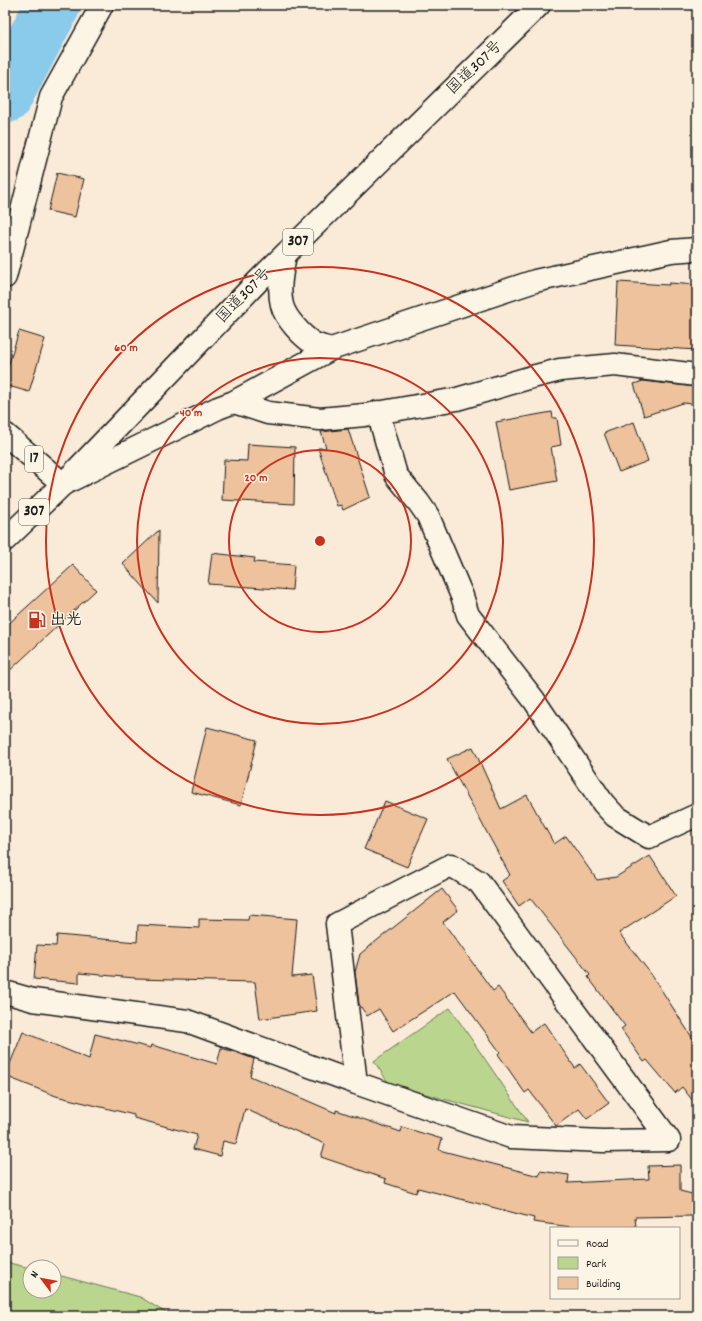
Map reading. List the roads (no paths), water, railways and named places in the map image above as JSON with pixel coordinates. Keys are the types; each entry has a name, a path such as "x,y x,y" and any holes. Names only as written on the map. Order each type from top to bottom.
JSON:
{"main road":[{"path":"5,277 51,97 102,5"},
{"name":"国道307号","path":"5,540 63,484 258,281 539,5"},
{"path":"63,484 218,408 234,402 331,349 535,281 671,250 697,249"},
{"path":"285,255 281,282 282,305 289,319 314,344 331,349"},
{"path":"234,402 268,413 320,419 364,415 457,399 560,370 615,365 697,375"},
{"path":"378,412 396,475 428,516 462,596 468,615 534,700 603,803 615,816 649,837 697,815"},
{"name":"17","path":"5,434 63,484"},
{"path":"5,992 33,1000 187,1022 356,1083 511,1137 604,1141 669,1140 479,882 451,865 337,924 356,1083"}],"waterway":[{"path":"5,96 53,5"}],"place":[{"name":"出光","path":"37,620"}]}
